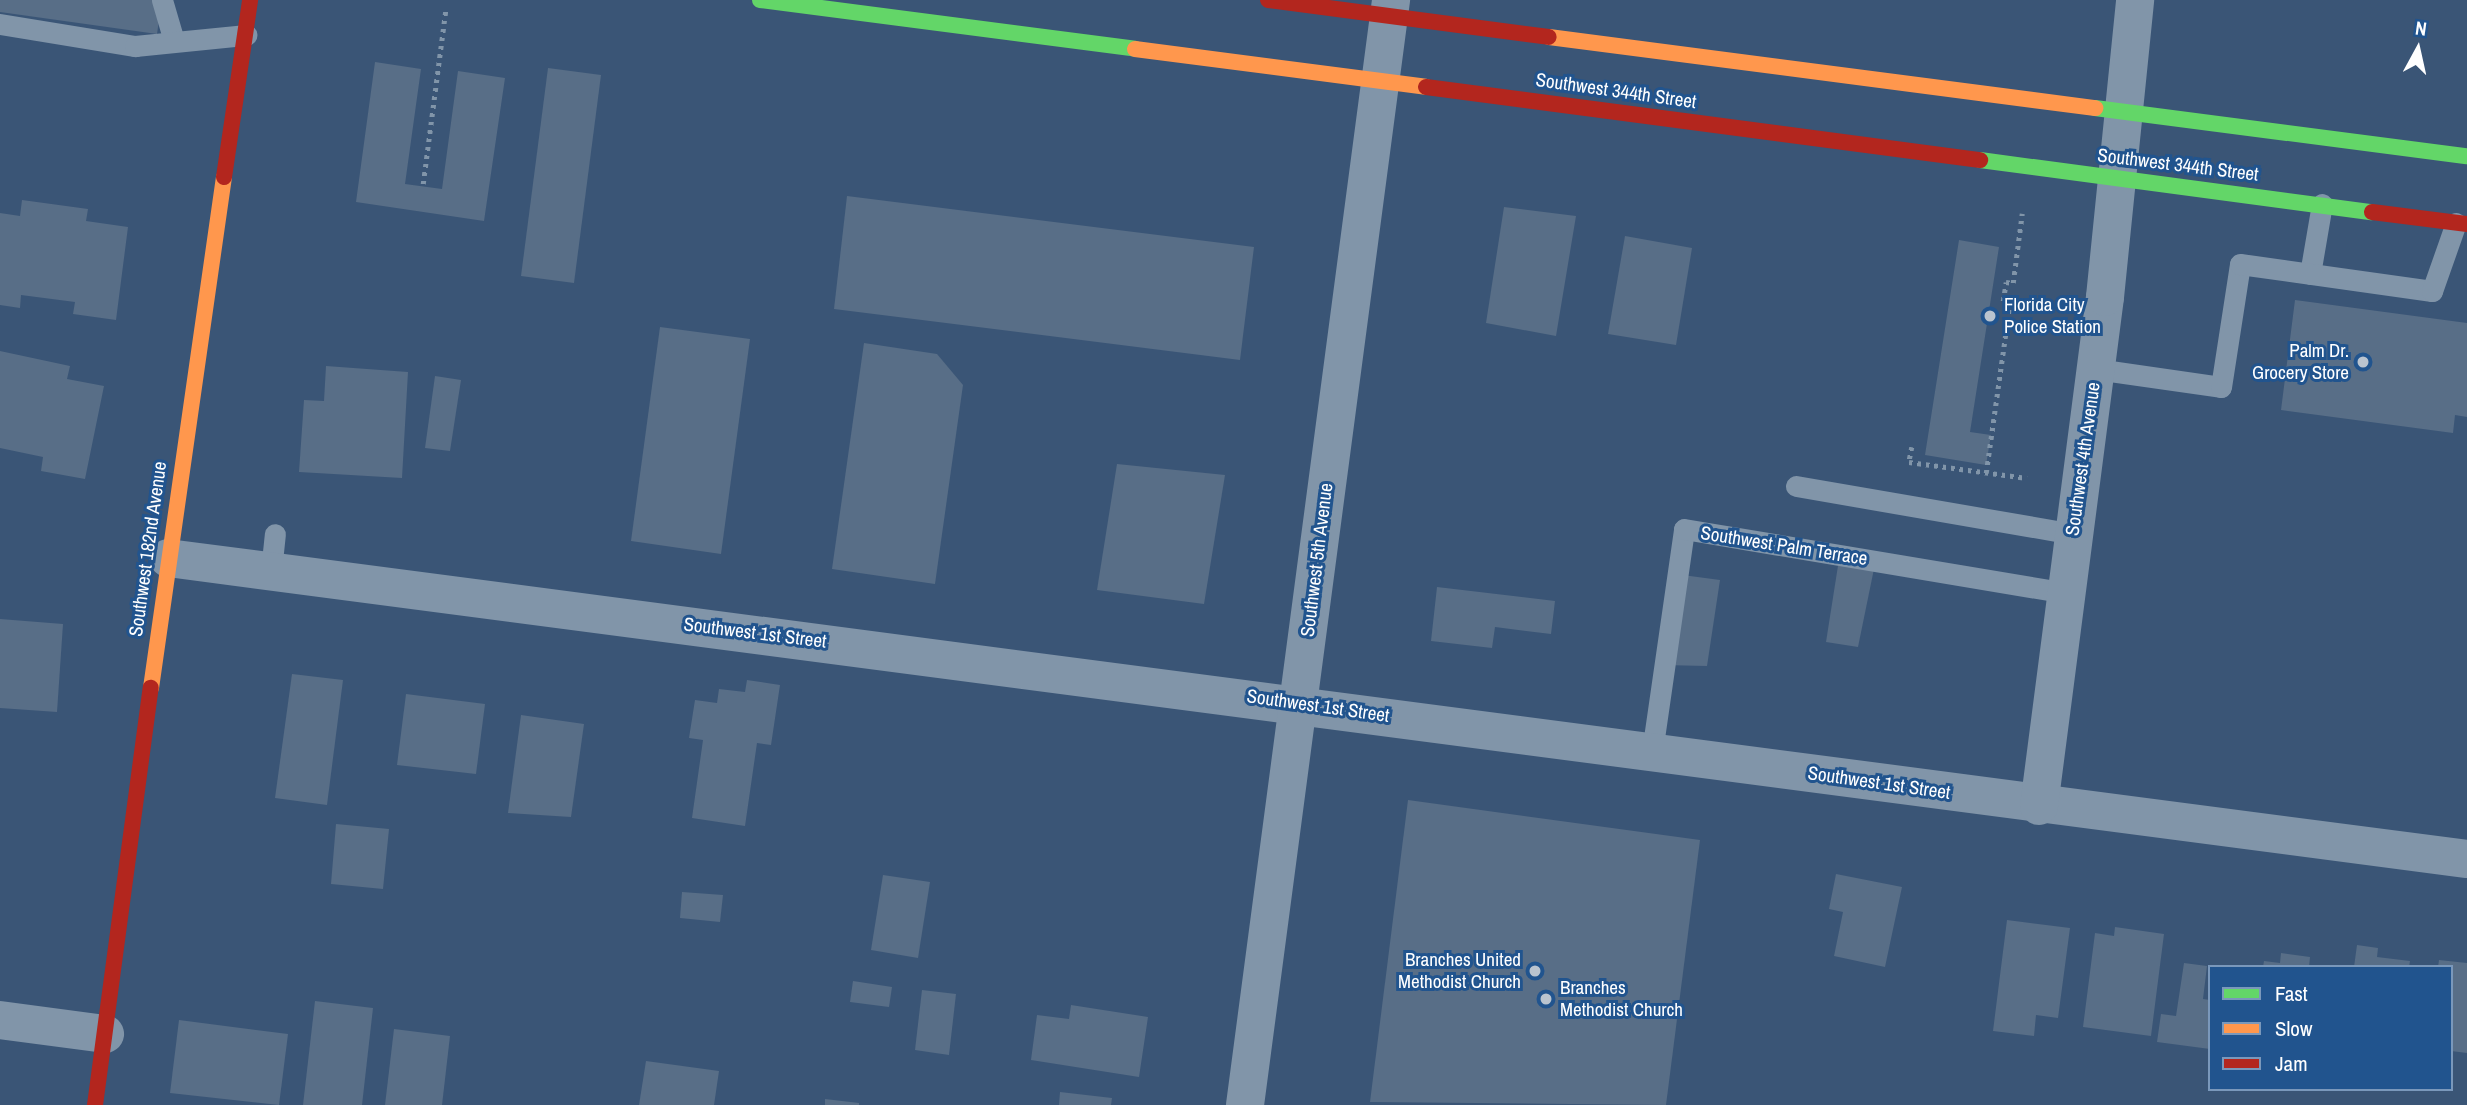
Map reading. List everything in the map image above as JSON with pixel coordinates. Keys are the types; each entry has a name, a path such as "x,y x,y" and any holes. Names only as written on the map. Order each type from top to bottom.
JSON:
{"main road":[{"name":"Southwest 182nd Avenue","path":"95,1105 167,558 250,0"},
{"name":"Southwest 344th Street","path":"760,0 2461,223"},
{"path":"1268,0 1390,8 2122,112 2467,156"}],"street":[{"name":"Southwest 4th Avenue","path":"2039,806 2096,369 2135,0"},
{"name":"Southwest 5th Avenue","path":"1245,1105 1390,8"},
{"name":"Southwest 1st Street","path":"167,558 273,553 1299,703 2039,806 2467,859"},
{"path":"0,1020 105,1034"}],"lane":[{"path":"162,0 174,41"},
{"path":"0,24 55,26 111,35 135,46 246,35"},
{"path":"2310,274 2322,204"},
{"path":"2096,369 2221,387 2240,264 2432,291 2461,223"},
{"path":"1796,486 2073,534"},
{"name":"Southwest Palm Terrace","path":"1652,752 1684,529 2065,593"}],"path":[{"path":"423,184 446,8"},
{"path":"1986,473 2010,302 2003,301 2004,291 2006,282 2012,283 2022,214"},
{"path":"1912,447 1909,462 2028,478"}],"building":[{"path":"0,0 162,0 157,34 0,12"},
{"path":"375,62 421,69 405,184 442,189 458,71 505,78 484,221 356,202"},
{"path":"548,68 601,75 574,283 521,276"},
{"path":"847,196 1254,247 1240,360 834,309"},
{"path":"22,200 88,209 86,221 128,227 116,320 73,314 75,302 21,295 20,308 0,305 0,213 20,216"},
{"path":"1504,207 1576,216 1556,336 1486,323"},
{"path":"1625,236 1692,248 1676,345 1608,334"},
{"path":"1959,240 1999,247 1970,432 1991,435 1986,465 1925,455"},
{"path":"2295,300 2467,323 2467,417 2455,415 2453,433 2281,410"},
{"path":"660,327 750,339 721,554 631,541"},
{"path":"864,343 937,354 963,385 935,584 832,569"},
{"path":"0,351 70,366 67,379 104,386 85,479 41,471 43,457 0,448"},
{"path":"326,366 408,372 402,478 299,472 304,400 324,401"},
{"path":"435,376 461,380 450,451 425,448"},
{"path":"1117,464 1225,475 1204,604 1097,590"},
{"path":"1840,553 1876,559 1858,647 1826,642"},
{"path":"1675,574 1720,580 1707,666 1663,665"},
{"path":"1437,587 1555,601 1551,634 1495,627 1492,648 1431,641"},
{"path":"0,619 63,624 57,712 0,708"},
{"path":"292,674 343,680 327,805 275,798"},
{"path":"747,680 780,685 771,745 757,743 745,826 692,818 703,740 689,738 695,700 717,703 719,689 745,692"},
{"path":"406,694 485,704 476,774 397,765"},
{"path":"521,715 584,724 571,817 508,813"},
{"name":"Branches United Methodist Church","path":"1408,800 1700,840 1666,1105 1370,1102"},
{"path":"336,824 389,829 383,889 331,884"},
{"path":"1836,874 1902,887 1885,967 1834,956 1843,912 1829,909"},
{"path":"883,875 930,882 918,958 871,950"},
{"path":"682,892 723,895 720,922 680,918"},
{"path":"2007,920 2070,928 2058,1018 2036,1015 2034,1036 1993,1031"},
{"path":"2115,927 2164,934 2151,1036 2083,1027 2095,933 2114,936"},
{"path":"2357,945 2378,948 2377,957 2410,961 2409,965 2354,965"},
{"path":"2281,953 2310,957 2309,965 2263,965 2264,961 2280,963"},
{"path":"2439,960 2467,963 2467,1053 2453,1051 2453,965 2438,965"},
{"path":"2184,963 2207,966 2203,999 2208,1000 2208,1049 2157,1042 2161,1014 2176,1016"},
{"path":"853,981 892,987 889,1007 850,1002"},
{"path":"922,990 956,994 949,1055 915,1050"},
{"path":"315,1001 373,1008 362,1105 303,1105"},
{"path":"1071,1005 1148,1017 1139,1077 1031,1060 1037,1015 1069,1019"},
{"path":"179,1020 288,1034 279,1105 170,1093"},
{"path":"394,1029 450,1036 442,1105 385,1105"},
{"path":"646,1061 719,1071 714,1105 639,1105"},
{"path":"1060,1092 1112,1098 1111,1105 1059,1105"},
{"path":"825,1099 859,1103 859,1105 825,1105"}],"traffic: fast":[{"path":"760,0 1135,49"},
{"path":"2095,108 2467,156"},
{"path":"1980,160 2372,212"}],"traffic: slow":[{"path":"1549,37 2095,108"},
{"path":"1135,49 1426,87"},
{"path":"151,688 224,177"}],"traffic: jam":[{"path":"224,177 250,0"},
{"path":"1268,0 1549,37"},
{"path":"1426,87 1980,160"},
{"path":"2372,212 2467,224"},
{"path":"95,1105 151,688"}],"place":[{"name":"Florida City Police Station","path":"1990,316"},
{"name":"Palm Dr. Grocery Store","path":"2363,362"},
{"name":"Branches United Methodist Church","path":"1535,971"},
{"name":"Branches Methodist Church","path":"1546,999"}]}
